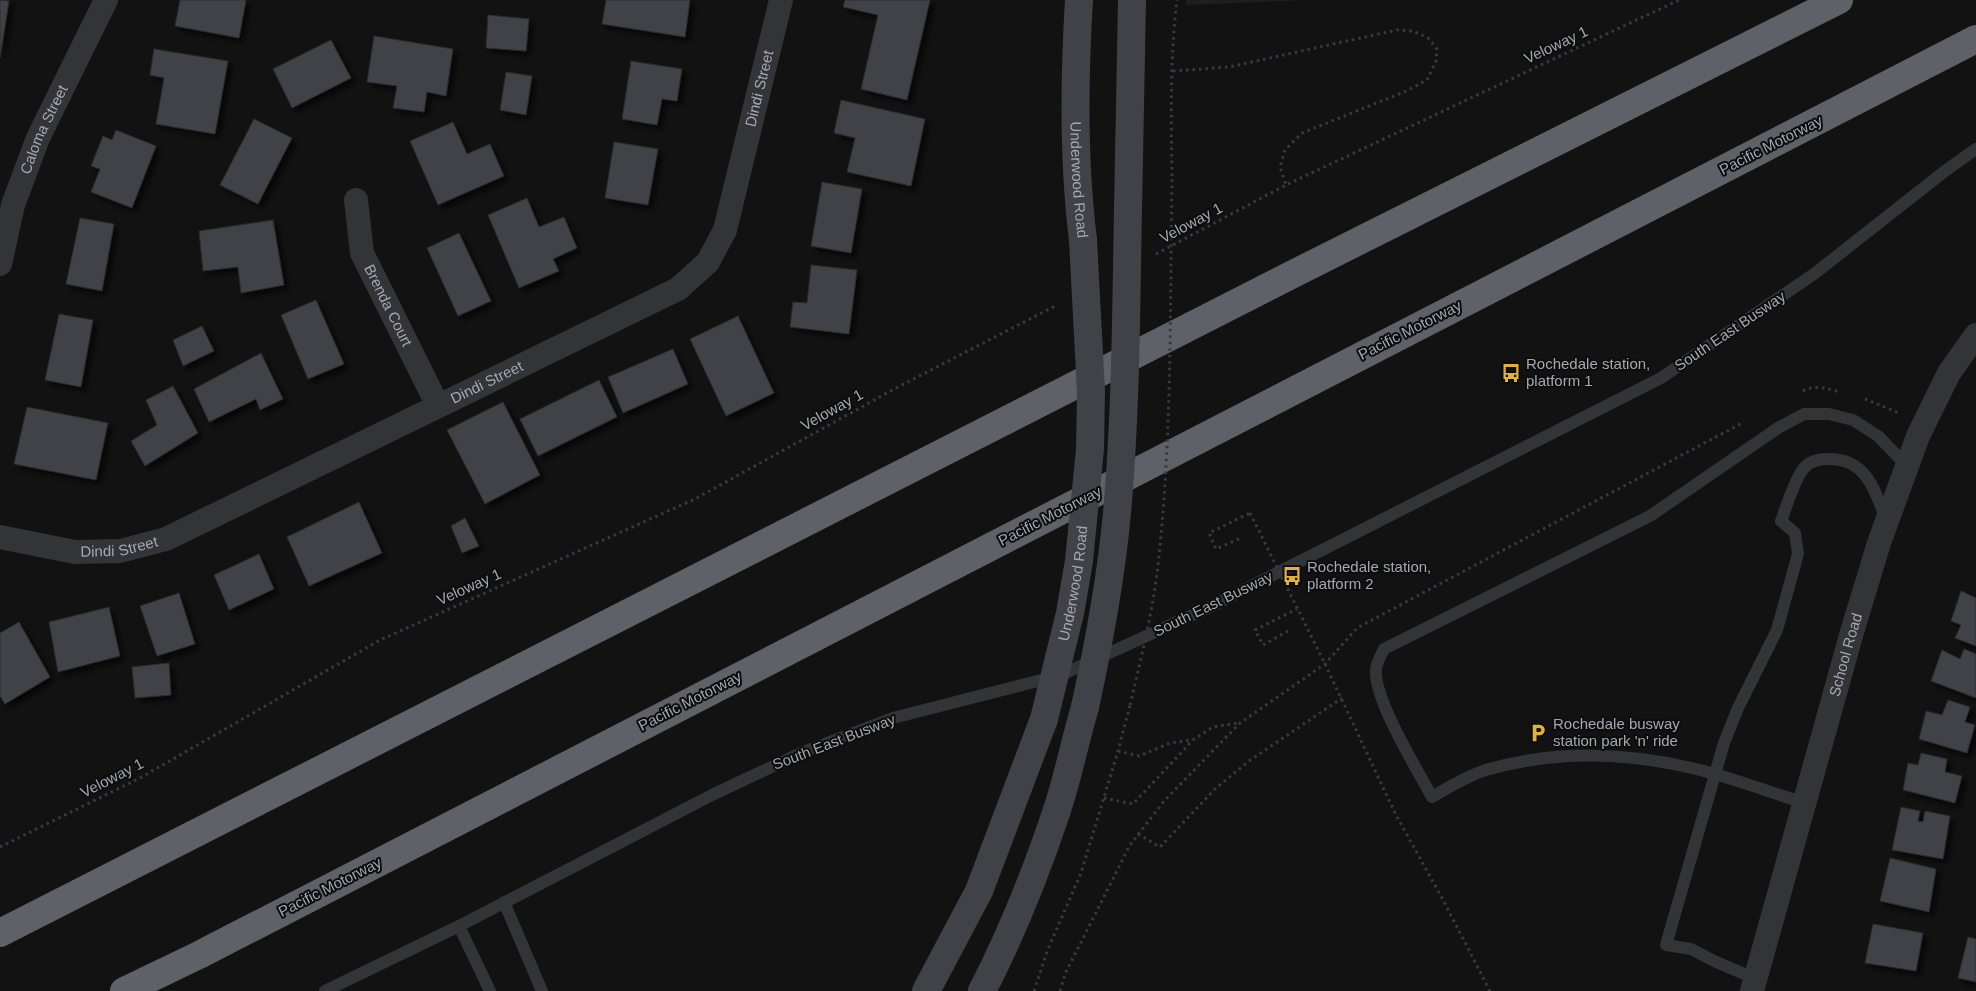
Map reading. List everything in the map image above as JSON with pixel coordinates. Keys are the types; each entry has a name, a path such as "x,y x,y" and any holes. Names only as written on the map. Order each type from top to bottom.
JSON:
{"highway":[{"path":"0,933 1286,278 1839,0"},
{"name":"Pacific Motorway","path":"124,991 199,955 1976,39"}],"main road":[{"name":"Underwood Road","path":"926,991 979,891 1044,719 1070,613 1080,561 1089,458 1091,392 1083,240 1077,190 1074,116 1079,0"},
{"path":"982,991 1002,952 1034,875 1057,809 1093,672 1107,586 1117,514 1124,386 1134,2"},
{"path":"1001,991 1002,952"}],"street":[{"name":"Caloma Street","path":"0,264 14,205 38,138 106,0"},
{"name":"Dindi Street","path":"0,537 75,552 120,551 166,539 678,289 708,262 725,230 780,0"},
{"name":"Brenda Court","path":"356,200 362,253 438,406"},
{"name":"School Road","path":"1754,985 1852,632 1887,522 1918,436 1949,374 1976,335"}],"lane":[{"name":"South East Busway","path":"325,991 459,926 712,795 803,752 893,718 1062,675 1149,636 1661,378 1814,274 1976,148"},
{"path":"1805,803 1696,769 1651,760 1577,755 1522,762 1485,770 1432,796 1393,725 1379,691 1375,669 1384,649 1650,516 1778,428 1804,414 1829,414 1853,420 1878,436 1907,466"},
{"path":"1754,985 1692,949 1666,944 1724,743 1738,708 1777,630 1798,554 1795,533 1781,522 1804,468 1818,459 1840,458 1856,465 1874,488 1887,522"},
{"path":"504,902 542,991"},
{"path":"459,926 490,991"}],"path":[{"path":"1034,991 1048,949 1081,873 1118,751 1148,626 1159,548 1168,394 1172,176 1171,122 1177,0"},
{"name":"Veloway 1","path":"1148,258 1286,185 1679,0"},
{"path":"1173,71 1229,68 1397,30 1412,31 1428,38 1437,49 1436,61 1427,80 1404,92 1302,133 1285,150 1280,167 1286,185"},
{"name":"Veloway 1","path":"0,847 140,778 380,640 695,499 896,388 1061,303"},
{"path":"1799,393 1808,388 1824,388 1842,392"},
{"path":"1859,397 1904,416"},
{"path":"1060,991 1066,972 1130,845 1165,800 1240,723 1325,664 1357,628 1747,420"},
{"path":"1239,539 1216,549 1209,533 1250,513 1342,698 1396,815 1490,991"},
{"path":"1288,631 1262,645 1255,630 1297,608"},
{"path":"1138,834 1160,847 1215,788 1249,761 1342,698"},
{"path":"1104,798 1133,804 1193,740 1213,727 1240,723"},
{"path":"1118,751 1139,756 1170,743 1193,740"}],"shaded area":[{"path":"1186,0 1308,0 1186,5"}],"building":[{"path":"0,0 9,1 0,58"},
{"path":"180,0 246,0 239,38 175,26"},
{"path":"606,0 690,0 685,37 602,24"},
{"path":"845,0 930,0 907,100 861,89 878,15 843,7"},
{"path":"488,15 529,19 526,51 486,48"},
{"path":"374,36 453,49 446,96 427,92 424,112 393,108 397,86 367,82"},
{"path":"331,40 351,78 292,108 273,69"},
{"path":"154,49 228,61 215,134 156,124 164,78 150,75"},
{"path":"631,61 682,69 677,101 662,99 657,125 622,119"},
{"path":"506,72 532,76 526,115 500,110"},
{"path":"841,100 925,119 911,186 847,172 855,138 834,133"},
{"path":"254,119 292,138 258,204 220,185"},
{"path":"453,122 467,154 490,144 504,176 438,205 410,141"},
{"path":"116,130 156,146 132,208 91,192 100,169 91,166 103,136 112,140"},
{"path":"614,142 658,149 648,205 605,198"},
{"path":"822,182 862,189 851,253 811,246"},
{"path":"527,198 539,227 564,217 577,248 553,259 559,271 519,288 488,215"},
{"path":"80,218 114,224 102,291 66,284"},
{"path":"273,220 284,285 241,293 238,267 203,271 199,231"},
{"path":"459,233 491,301 458,316 427,248"},
{"path":"811,265 857,270 849,334 790,327 793,302 807,303"},
{"path":"316,300 344,364 308,379 281,315"},
{"path":"59,314 93,320 81,387 45,380"},
{"path":"738,316 774,393 726,416 690,339"},
{"path":"202,326 214,351 183,366 173,340"},
{"path":"673,349 688,384 623,413 608,377"},
{"path":"261,353 283,399 260,410 256,399 209,422 194,389"},
{"path":"599,380 617,417 538,456 520,419"},
{"path":"173,386 198,433 145,466 131,441 157,425 146,400"},
{"path":"503,402 540,475 485,504 447,430"},
{"path":"27,407 108,423 96,480 14,464"},
{"path":"359,502 382,553 309,586 287,537"},
{"path":"465,518 479,546 462,553 451,526"},
{"path":"259,554 274,589 229,610 214,575"},
{"path":"1961,591 1976,598 1976,646 1955,638 1961,625 1951,621"},
{"path":"179,593 195,644 157,656 140,606"},
{"path":"109,607 120,656 58,672 49,622"},
{"path":"19,622 50,677 5,704 0,696 0,633"},
{"path":"1964,649 1976,654 1976,698 1931,681 1942,650 1960,659"},
{"path":"169,663 171,695 135,698 132,667"},
{"path":"1948,700 1970,707 1965,722 1975,725 1967,753 1919,739 1926,711 1942,715"},
{"path":"1921,753 1947,759 1945,772 1962,776 1955,803 1903,790 1908,763 1918,765"},
{"path":"1901,807 1920,811 1918,821 1923,822 1925,811 1950,816 1943,859 1892,850"},
{"path":"1890,858 1936,869 1929,912 1880,901"},
{"path":"1873,924 1923,933 1916,971 1865,963"},
{"path":"1968,937 1976,939 1976,982 1958,978"}],"place":[{"name":"Rochedale station, platform 1","path":"1511,373"},
{"name":"Rochedale station, platform 2","path":"1292,576"},
{"name":"Rochedale busway station park 'n' ride","path":"1538,733"}]}
